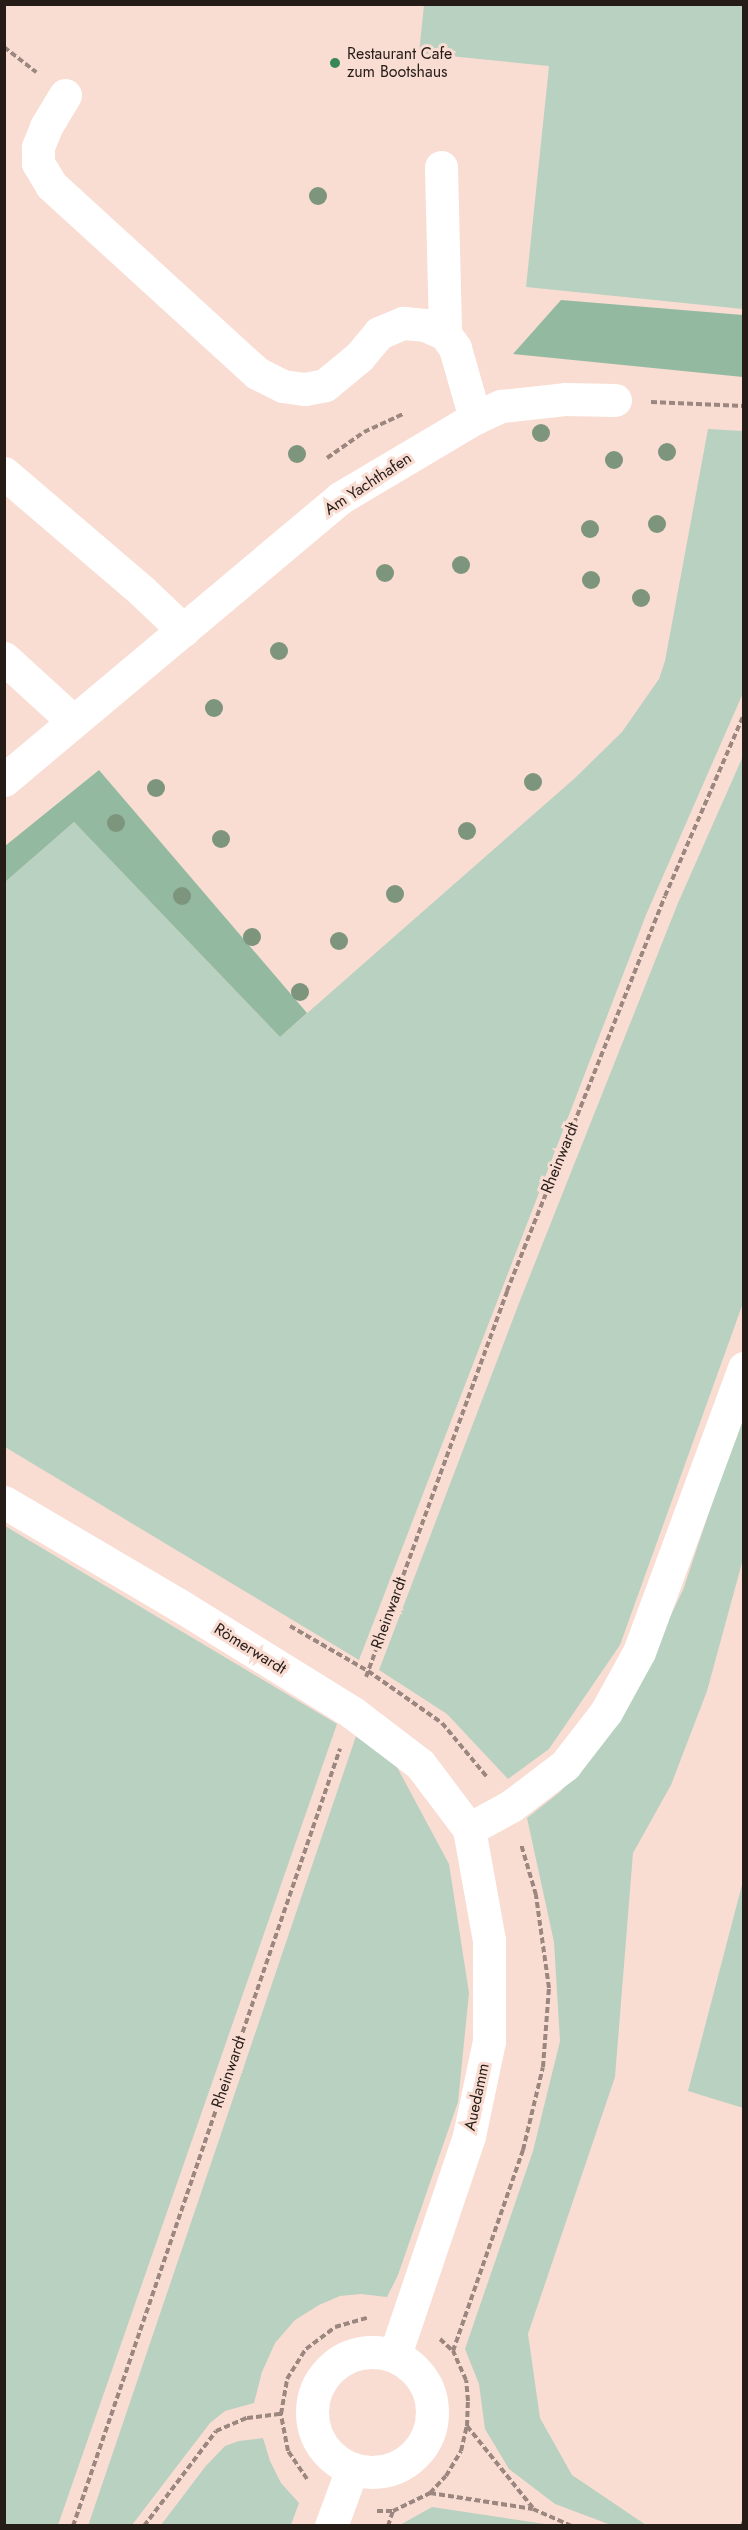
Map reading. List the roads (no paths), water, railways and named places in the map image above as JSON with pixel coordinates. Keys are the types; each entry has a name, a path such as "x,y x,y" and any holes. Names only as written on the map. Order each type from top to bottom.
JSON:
{"street":[{"path":"65,95 46,127 38,147 38,163 51,185 257,373 283,386 305,389 326,385 359,357 379,333 403,323 425,325 445,334 455,348 475,418"},
{"path":"441,167 445,334"},
{"name":"Am Yachthafen","path":"4,780 340,498 475,418 501,406 565,399 615,400"},
{"path":"4,473 142,591 183,630"},
{"path":"4,658 73,721"},
{"path":"469,1829 511,1806 565,1765 606,1712 639,1652 744,1368"},
{"name":"Römerwardt","path":"4,1502 353,1713 420,1764 469,1829"},
{"name":"Auedamm","path":"395,2355 469,2136 489,2041 489,1940 469,1829"},
{"path":"363,2350 395,2355 417,2370 431,2394 432,2421 423,2446 404,2464 378,2473 352,2469 325,2451 311,2422 315,2389 334,2363 363,2350"},
{"path":"334,2514 352,2469"}],"place":[{"name":"Restaurant Cafe zum Bootshaus","path":"335,63"}]}
